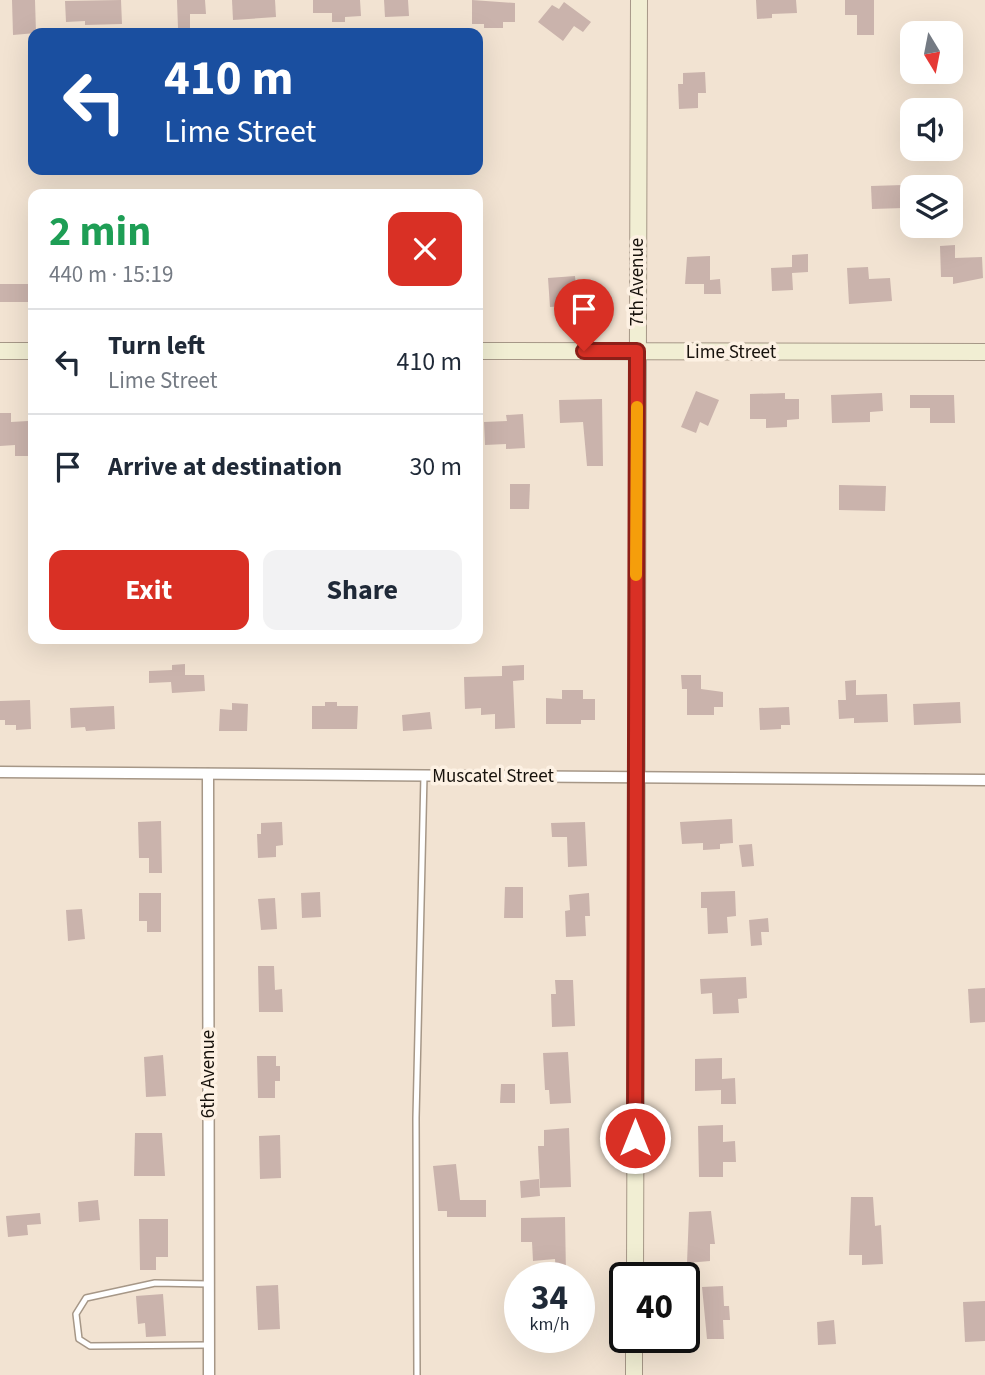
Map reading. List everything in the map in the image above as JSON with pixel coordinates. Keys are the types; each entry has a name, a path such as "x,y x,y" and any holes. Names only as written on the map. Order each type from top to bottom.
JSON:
{"street":[{"name":"7th Avenue","path":"635,1262 639,0"},
{"path":"0,351 28,351"},
{"name":"Lime Street","path":"483,351 985,352"},
{"name":"Muscatel Street","path":"0,772 985,780"},
{"name":"6th Avenue","path":"208,774 209,1375"},
{"path":"634,1353 634,1375"}],"lane":[{"path":"417,1375 416,1118 424,775"},
{"path":"208,1284 155,1283 86,1298 76,1314 79,1339 90,1346 209,1345"}],"building":[{"path":"12,0 35,0 36,28 28,28 28,34 13,35"},
{"path":"121,0 122,24 85,25 85,21 66,22 65,1"},
{"path":"177,0 205,0 206,14 190,14 190,28 178,28"},
{"path":"232,0 275,0 276,17 233,20"},
{"path":"313,0 360,0 361,16 345,17 345,22 332,22 332,13 313,13"},
{"path":"384,0 408,0 409,16 385,17"},
{"path":"472,0 515,3 515,22 503,22 503,28 484,28 484,24 472,24"},
{"path":"756,0 796,0 797,13 772,14 772,18 757,19"},
{"path":"845,0 874,0 874,35 857,35 857,15 845,15"},
{"path":"564,2 591,22 583,32 574,26 563,41 538,22 552,5 559,9"},
{"path":"705,72 706,93 698,93 698,108 679,109 678,84 683,84 683,73"},
{"path":"900,185 900,208 872,209 871,186"},
{"path":"955,245 955,258 982,257 983,278 953,284 953,277 941,277 940,246"},
{"path":"808,254 808,272 792,273 793,290 772,291 771,268 792,267 792,255"},
{"path":"710,256 710,280 720,279 721,294 704,294 704,284 685,284 687,257"},
{"path":"868,267 869,279 890,278 892,301 849,304 847,268"},
{"path":"575,276 576,286 590,285 592,304 550,307 548,278"},
{"path":"0,284 28,284 28,302 0,302"},
{"path":"696,391 719,400 708,426 700,422 696,433 681,427"},
{"path":"785,393 785,399 799,399 799,419 787,420 787,427 766,428 766,419 750,419 750,394"},
{"path":"882,393 883,411 870,412 870,422 832,423 831,395"},
{"path":"910,395 954,395 955,423 930,423 930,408 910,408"},
{"path":"602,399 603,466 587,466 583,422 560,423 559,400"},
{"path":"0,413 11,413 11,422 28,421 28,456 15,456 15,445 0,446"},
{"path":"523,414 525,448 506,449 506,444 485,445 484,422 507,421 506,415"},
{"path":"510,484 530,484 529,509 510,509"},
{"path":"839,485 886,486 885,511 839,510"},
{"path":"185,664 185,675 204,675 205,691 172,693 171,682 149,683 149,671 172,670 172,665"},
{"path":"524,665 524,680 513,681 515,728 495,729 495,714 481,715 481,708 465,709 464,677 502,676 502,666"},
{"path":"681,675 701,675 701,689 723,692 723,707 714,707 714,715 687,715 687,689 682,689"},
{"path":"856,680 856,695 887,694 888,722 854,723 854,718 839,719 838,700 846,700 845,681"},
{"path":"562,690 583,690 583,699 595,699 595,720 581,720 581,724 546,724 546,698 562,699"},
{"path":"30,700 31,729 16,730 16,725 5,725 5,720 0,720 0,701"},
{"path":"325,702 337,702 337,706 358,706 357,729 312,729 312,706 325,706"},
{"path":"960,702 961,723 914,725 913,704"},
{"path":"232,703 248,704 247,731 219,731 220,709 232,710"},
{"path":"114,706 115,729 86,731 85,727 71,728 70,708"},
{"path":"789,707 790,725 781,725 781,729 760,730 759,708"},
{"path":"430,712 432,729 403,731 402,715"},
{"path":"732,819 733,843 720,844 720,849 703,850 703,843 682,844 680,822"},
{"path":"161,821 162,873 149,873 149,858 139,858 138,822"},
{"path":"282,822 283,845 276,846 276,857 258,858 257,834 261,834 261,823"},
{"path":"585,822 587,866 568,867 567,837 552,837 551,823"},
{"path":"752,844 754,866 742,867 739,845"},
{"path":"505,887 523,887 523,918 504,918"},
{"path":"735,891 736,916 727,917 728,933 708,934 707,908 701,908 701,892"},
{"path":"320,892 321,917 302,918 301,893"},
{"path":"139,893 161,893 161,932 147,932 147,921 139,921"},
{"path":"589,893 590,916 585,916 586,936 566,937 565,911 570,910 569,895"},
{"path":"275,898 277,929 261,930 258,899"},
{"path":"82,909 85,939 68,941 66,910"},
{"path":"768,918 769,932 761,932 762,945 751,946 749,920"},
{"path":"258,966 274,966 275,990 282,989 283,1012 259,1012"},
{"path":"746,977 747,998 738,999 739,1013 713,1014 712,993 701,994 700,979"},
{"path":"555,980 573,980 575,1026 552,1027 551,994 556,994"},
{"path":"985,988 985,1022 970,1023 968,989"},
{"path":"568,1052 571,1103 550,1104 549,1090 545,1090 543,1053"},
{"path":"163,1055 166,1096 146,1097 144,1057"},
{"path":"257,1056 276,1056 276,1066 280,1066 280,1081 275,1081 275,1098 258,1098"},
{"path":"722,1058 722,1079 735,1078 736,1104 721,1104 721,1090 695,1091 695,1059"},
{"path":"501,1084 515,1084 515,1103 500,1103"},
{"path":"723,1125 723,1142 735,1141 736,1162 723,1162 723,1177 699,1177 698,1126"},
{"path":"569,1128 571,1187 540,1188 538,1146 544,1146 544,1130"},
{"path":"135,1133 162,1133 165,1176 134,1176"},
{"path":"280,1135 281,1178 260,1179 259,1136"},
{"path":"456,1164 460,1200 486,1200 486,1217 447,1217 447,1211 438,1211 433,1166"},
{"path":"539,1179 540,1196 521,1198 520,1181"},
{"path":"851,1197 873,1197 875,1226 881,1225 883,1264 862,1265 862,1255 849,1255"},
{"path":"98,1200 100,1220 79,1222 78,1202"},
{"path":"711,1211 715,1244 710,1244 710,1261 687,1262 689,1212"},
{"path":"40,1213 41,1224 27,1225 28,1235 8,1237 6,1216"},
{"path":"565,1217 566,1262 555,1262 555,1259 533,1261 532,1242 521,1242 521,1218"},
{"path":"139,1219 168,1219 168,1257 156,1257 156,1270 140,1270"},
{"path":"278,1285 280,1329 258,1330 256,1286"},
{"path":"723,1286 724,1306 729,1306 730,1320 723,1320 724,1339 707,1339 702,1287"},
{"path":"163,1294 166,1336 146,1337 145,1323 138,1324 136,1296"},
{"path":"985,1301 985,1341 965,1342 963,1302"},
{"path":"834,1320 836,1344 818,1345 817,1322"}],"slow traffic":[{"path":"636,575 637,407"}],"route":[{"path":"584,351 637,351 635,1138"}]}
